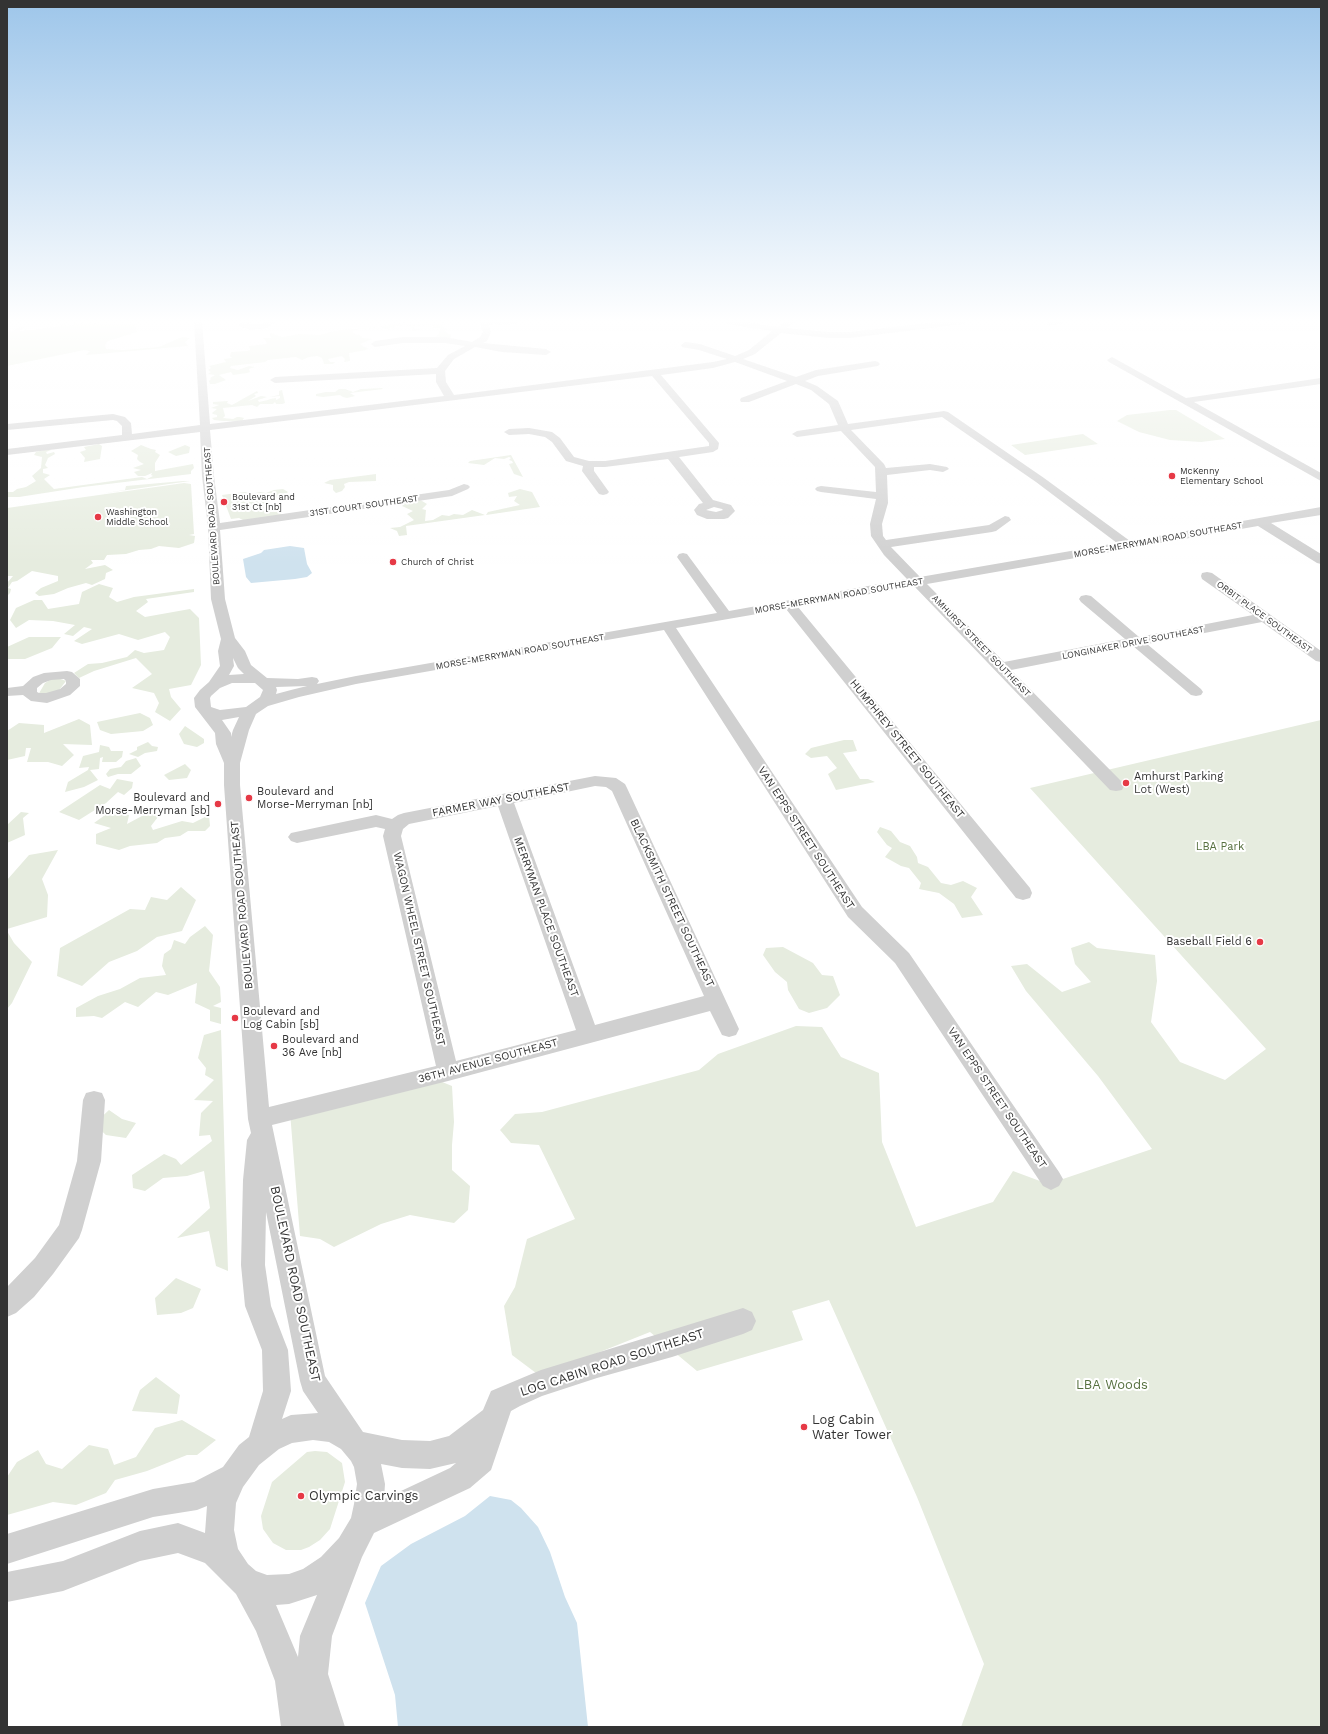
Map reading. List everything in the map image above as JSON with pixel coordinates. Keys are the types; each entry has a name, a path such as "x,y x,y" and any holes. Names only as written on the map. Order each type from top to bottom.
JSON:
{"street":[{"name":"BOULEVARD ROAD SOUTHEAST","path":"204,402 208,476 214,527 218,599 228,639 238,651 245,668 262,681 270,690 267,699 257,707 241,730 232,763 232,785 259,1119 313,1381 353,1442 361,1451 368,1466 371,1484 369,1504 357,1536"},
{"path":"7,452 411,402"},
{"path":"509,432 528,431 548,434 556,440 570,459 589,464 605,464 709,450 714,447 714,443 679,402"},
{"path":"833,402 844,428 880,466 881,472 930,466 943,469"},
{"path":"1186,402 1321,478"},
{"path":"797,434 944,414 1040,480 1126,544"},
{"path":"7,427 86,418 113,418 121,419 127,425 127,438"},
{"path":"671,455 710,504"},
{"path":"589,464 588,471 603,492"},
{"name":"AMHURST STREET SOUTHEAST","path":"881,472 882,503 876,524 877,536 918,582 1116,786"},
{"name":"31ST COURT SOUTHEAST","path":"214,527 452,493 464,487"},
{"path":"821,489 882,496"},
{"name":"MORSE-MERRYMAN ROAD SOUTHEAST","path":"205,710 218,715 226,716 296,693 356,680 1321,511"},
{"path":"883,544 992,528 1005,520"},
{"path":"1261,522 1321,560"},
{"path":"683,557 726,616"},
{"name":"ORBIT PLACE SOUTHEAST","path":"1207,576 1321,658"},
{"path":"1086,599 1196,692"},
{"name":"HUMPHREY STREET SOUTHEAST","path":"790,605 1023,894"},
{"name":"LONGINAKER DRIVE SOUTHEAST","path":"1002,667 1265,617"},
{"name":"VAN EPPS STREET SOUTHEAST","path":"668,626 855,912 902,958 1051,1179"},
{"name":"BOULEVARD ROAD SOUTHEAST","path":"228,639 225,651 227,666 215,684 205,693 202,698 202,702 205,710 218,724 232,763"},
{"name":"MORSE-MERRYMAN ROAD SOUTHEAST","path":"215,684 238,678 298,683 356,680"},
{"path":"7,692 29,690"},
{"name":"FARMER WAY SOUTHEAST","path":"395,826 404,819 596,781 610,782"},
{"name":"BLACKSMITH STREET SOUTHEAST","path":"610,782 619,788 717,1001 728,1029"},
{"name":"MERRYMAN PLACE SOUTHEAST","path":"504,799 588,1035"},
{"path":"297,837 376,820 395,826"},
{"name":"WAGON WHEEL STREET SOUTHEAST","path":"395,826 392,836 448,1072"},
{"name":"36TH AVENUE SOUTHEAST","path":"259,1119 448,1072 717,1001"},
{"path":"16,1296 44,1266 70,1230 89,1161 94,1100"},
{"name":"BOULEVARD ROAD SOUTHEAST","path":"259,1119 255,1180 253,1265 258,1306 275,1350 277,1391 260,1447"},
{"name":"LOG CABIN ROAD SOUTHEAST","path":"357,1536 460,1478 481,1460 493,1420 501,1401 541,1383 743,1321"},
{"name":"LOG CABIN ROAD SOUTHEAST","path":"353,1442 402,1454 430,1455 456,1449 493,1420"},
{"path":"297,1727 291,1681 269,1623 242,1579 224,1555 219,1530 222,1503 233,1477 249,1455 269,1439 291,1429 313,1426 333,1429 353,1442"},
{"path":"7,1549 51,1537 153,1503 196,1496 233,1477"},
{"path":"7,1587 63,1576 140,1546 178,1538 215,1552 242,1579 267,1590 289,1589 311,1582 332,1568 357,1536"},
{"path":"329,1727 312,1674 316,1636 357,1536"}],"green space":[{"path":"213,402 228,402 232,405 237,402 285,402 285,403 276,404 275,402 273,404 260,404 257,407 252,405 223,408 225,416 223,418 233,419 240,417 244,418 242,421 223,421 214,420 212,418 217,417 217,415 212,413 217,409 211,408 219,405 213,404"},
{"path":"1176,410 1225,439 1201,442 1170,440 1139,432 1117,421 1127,415"},
{"path":"1083,434 1098,444 1025,455 1011,445"},
{"path":"99,444 102,446 100,459 84,462 85,458 80,452 86,450 84,447"},
{"path":"141,445 156,450 155,452 160,455 155,463 155,471 193,464 194,468 191,471 191,474 83,487 19,497 7,497 7,492 13,492 36,481 32,476 41,468 42,457 34,455 36,452 48,449 51,450 46,452 47,454 54,452 55,454 48,458 45,465 48,468 43,469 43,473 50,475 44,479 54,489 142,477 147,479 153,476 151,475 152,473 145,476 138,476 134,472 141,470 133,468 144,464 137,459 138,455 131,451"},
{"path":"185,445 190,447 189,453 176,456 168,452"},
{"path":"511,455 523,477 514,474 509,464 513,463 509,460 511,458 509,457 504,459 495,458 484,465 468,463 470,461"},
{"path":"376,474 376,481 349,482 344,484 345,487 342,491 336,493 333,490 333,485 324,483 330,480"},
{"path":"190,481 99,494 125,490 126,486"},
{"name":"Washington Middle School","path":"184,483 191,484 194,534 189,535 195,536 194,543 179,548 159,546 126,554 107,555 104,560 91,560 93,563 85,569 105,565 113,570 106,573 105,579 92,585 86,583 54,594 39,596 35,593 41,588 58,581 58,576 32,571 17,581 12,582 8,588 11,589 10,593 7,596 7,583 13,576 7,576 7,508"},
{"path":"283,489 288,492 281,498 267,497 268,507 283,515 245,521 239,518 231,519 222,495 245,492 251,494 260,492 266,493"},
{"path":"520,489 532,492 540,507 486,515 488,512 520,505 514,501 517,496 509,497 508,493"},
{"path":"414,499 427,504 422,509 426,510 425,521 433,520 442,515 463,515 472,510 485,515 406,526 407,535 399,536 397,531 390,528 400,527 414,520 407,514 413,511 402,506 406,501"},
{"path":"99,584 113,588 109,597 117,602 134,597 194,589 194,592 146,599 148,602 136,611 145,617 190,609 199,618 201,665 191,685 169,689 171,697 181,709 170,721 155,712 159,703 154,693 132,688 152,674 136,658 94,671 79,678 74,673 88,664 102,663 127,657 135,650 144,653 164,650 170,637 165,632 138,640 119,634 82,644 74,641 92,629 84,627 73,636 64,634 75,625 53,621 29,620 16,628 10,620 16,608 34,600 42,600 48,609 79,604 82,592"},
{"path":"29,637 61,637 52,648 25,659 7,659 7,647"},
{"path":"55,677 66,681 56,694 38,695 45,683"},
{"path":"140,713 150,718 153,725 143,731 111,734 100,730 97,722"},
{"path":"79,719 90,725 92,745 63,744 74,755 62,766 48,762 27,762 31,748 26,748 25,756 7,760 7,731 19,723 44,725 44,733"},
{"path":"1321,720 1321,1727 961,1727 984,1664 917,1497 829,1300 792,1311 803,1340 697,1371 650,1332 540,1376 512,1355 504,1306 515,1287 527,1239 575,1219 539,1145 511,1143 500,1130 515,1114 542,1112 699,1070 718,1054 796,1026 822,1027 841,1057 879,1073 882,1142 916,1227 993,1202 1013,1171 1048,1184 1152,1149 1098,1076 1026,991 1011,966 1027,964 1062,992 1091,982 1075,964 1071,948 1089,942 1097,948 1155,955 1157,981 1151,1022 1180,1062 1225,1080 1266,1049 1030,788"},
{"path":"185,726 204,739 204,743 197,747 184,744 179,734"},
{"path":"844,740 853,740 857,751 843,753 860,779 868,779 875,782 836,790 828,774 837,768 827,756 811,758 805,754 811,748"},
{"path":"148,742 152,746 158,747 157,751 145,753 138,757 129,754 137,750 137,747"},
{"path":"100,745 109,747 111,751 123,751 122,757 116,762 102,762 103,757 100,758 99,769 90,770 98,780 84,787 65,792 68,782 88,770 89,767 79,768 83,756 99,752"},
{"path":"136,758 141,766 131,774 118,774 108,777 106,774 110,769 121,767 126,761"},
{"path":"185,764 191,770 187,778 169,780 164,775"},
{"path":"117,779 133,782 132,788 124,795 118,792 106,803 79,820 59,812 100,785 110,789"},
{"path":"112,810 129,815 127,824 142,816 161,813 151,826 153,830 182,821 193,823 209,815 210,826 205,831 188,831 180,836 165,838 157,843 130,846 119,850 96,844 96,834 111,828 94,823"},
{"path":"21,812 29,813 23,818 25,835 7,843 7,825"},
{"path":"880,827 891,831 900,842 910,846 917,857 918,863 928,867 941,883 951,885 963,881 977,888 971,897 983,915 962,918 954,904 939,893 919,889 921,883 909,868 901,866 885,857 892,848 887,845 877,832"},
{"path":"58,850 42,879 48,895 47,917 7,929 7,880 29,855"},
{"path":"181,887 196,900 182,931 157,937 137,951 109,962 82,986 57,976 60,948 130,909 145,910 151,897 167,900"},
{"path":"205,926 213,935 209,971 220,987 221,1002 213,1006 221,1008 221,1024 210,1021 210,1010 195,1003 197,983 168,995 156,992 138,1007 125,1002 102,1018 94,1016 76,1017 76,1008 98,996 120,989 140,978 166,975 162,966 164,954 171,949 174,940 185,944 190,937"},
{"path":"7,931 14,943 32,962 12,1003 7,1009"},
{"path":"783,947 813,963 822,975 833,976 840,995 827,1008 809,1013 799,1009 788,990 787,982 775,972 763,955 766,948"},
{"path":"221,1030 228,1271 216,1266 209,1231 177,1238 210,1208 204,1171 187,1176 163,1178 145,1191 133,1188 132,1175 164,1154 176,1159 181,1165 212,1141 210,1135 199,1136 201,1113 213,1101 194,1100 214,1080 205,1075 206,1068 198,1058 204,1035"},
{"path":"430,1077 452,1086 454,1122 452,1170 470,1186 468,1210 454,1223 410,1215 381,1224 334,1247 320,1239 300,1236 290,1112"},
{"path":"109,1110 122,1119 136,1123 126,1138 106,1135 94,1124"},
{"path":"176,1278 201,1289 193,1308 181,1313 157,1315 155,1298"},
{"path":"156,1377 180,1395 177,1414 132,1411 140,1390"},
{"path":"182,1420 216,1440 197,1455 187,1455 147,1471 115,1480 106,1493 76,1505 53,1502 7,1515 7,1477 17,1462 38,1450 46,1464 62,1469 89,1445 108,1449 114,1465 136,1457 155,1428"},
{"path":"307,1452 327,1452 342,1463 345,1482 330,1529 320,1540 309,1547 301,1550 286,1550 273,1543 263,1529 261,1516 272,1482"}],"water":[{"path":"290,546 304,548 307,564 312,573 307,577 251,583 246,577 243,559 261,553 264,550"},
{"path":"490,1496 511,1500 521,1508 538,1527 550,1552 565,1597 577,1623 588,1727 398,1727 395,1695 365,1603 381,1566 411,1544 465,1516"}],"place":[{"name":"McKenny Elementary School","path":"1172,476"},
{"name":"Boulevard and 31st Ct [nb]","path":"224,502"},
{"name":"Washington Middle School","path":"98,517"},
{"name":"Church of Christ","path":"393,562"},
{"name":"Amhurst Parking Lot (West)","path":"1126,783"},
{"name":"Boulevard and Morse-Merryman [nb]","path":"249,798"},
{"name":"Boulevard and Morse-Merryman [sb]","path":"218,804"},
{"name":"Baseball Field 6","path":"1260,942"},
{"name":"Boulevard and Log Cabin [sb]","path":"235,1018"},
{"name":"Boulevard and 36 Ave [nb]","path":"274,1046"},
{"name":"Log Cabin Water Tower","path":"804,1427"},
{"name":"Olympic Carvings","path":"301,1496"}],"park label":[{"name":"LBA Park","path":"1220,847"},
{"name":"LBA Woods","path":"1112,1385"}]}
